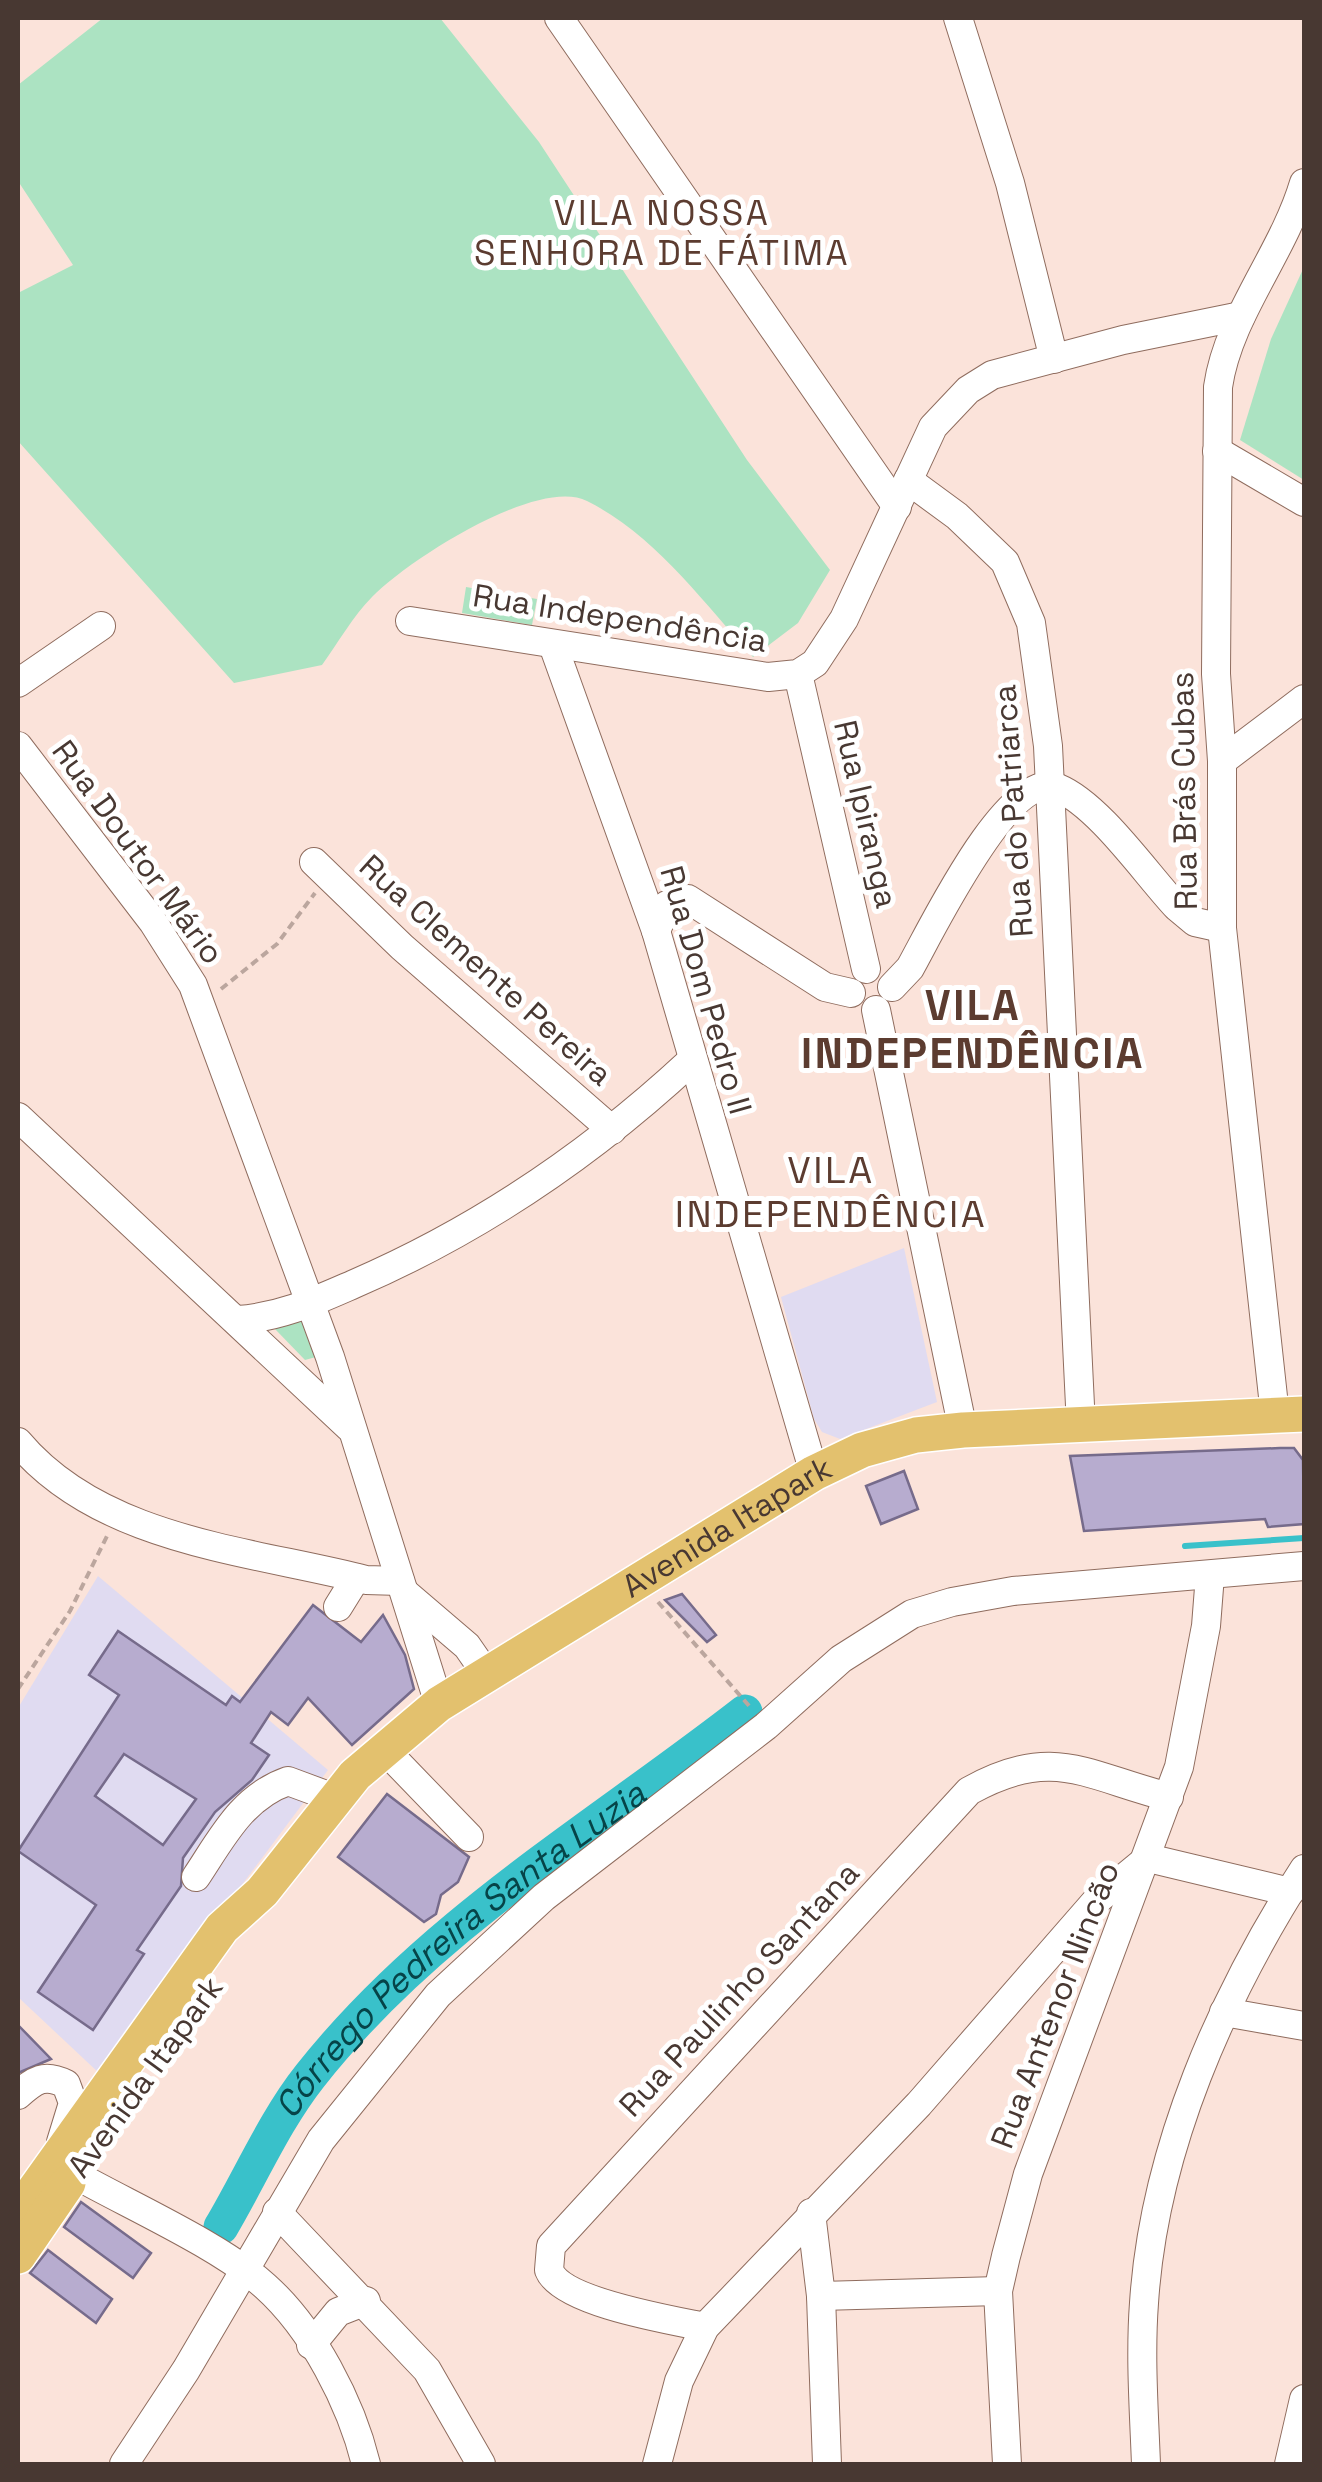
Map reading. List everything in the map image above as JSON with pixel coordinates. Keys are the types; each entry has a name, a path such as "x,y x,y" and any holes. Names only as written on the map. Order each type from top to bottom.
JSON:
{"main road":[{"name":"Avenida Itapark","path":"18,2256 67,2164 222,1928 262,1892 334,1798 383,1748 485,1672 814,1473 889,1441 963,1430 1290,1414"},
{"name":"Avenida Itapark","path":"18,2213 67,2164"}],"street":[{"path":"559,18 897,508"},
{"path":"958,18 1010,183 1054,359"},
{"name":"Rua Brás Cubas","path":"1290,1414 1222,928 1222,761 1216,674 1217,452 1221,364 1241,316 1280,248 1304,182"},
{"name":"Rua Independência","path":"410,622 768,678 798,674 815,663 844,619 933,427 959,397 992,376 1241,316"},
{"path":"1217,452 1304,502"},
{"name":"Rua do Patriarca","path":"908,480 957,516 1005,562 1021,593 1042,693 1050,785 1081,1426"},
{"path":"18,683 100,626"},
{"name":"Rua Dom Pedro II","path":"553,645 656,931 814,1473"},
{"name":"Rua Ipiranga","path":"798,674 858,981"},
{"path":"1222,761 1304,699"},
{"name":"Rua Doutor Mário","path":"18,746 152,922 200,1001 330,1357 440,1704"},
{"path":"858,981 862,1008 884,998 910,968 1000,818 1022,794 1050,785 1094,816 1195,922 1222,928"},
{"name":"Rua Clemente Pereira","path":"320,868 402,947 612,1130"},
{"path":"656,931 666,905 678,898 688,899 825,987 883,972 884,998 963,1430"},
{"path":"238,1320 273,1318 458,1235 612,1130 691,1061"},
{"path":"18,1117 269,1348 350,1428"},
{"path":"269,1348 273,1318"},
{"path":"299,1377 320,1376 330,1357"},
{"path":"18,1442 62,1487 116,1516 343,1574 399,1576 467,1646 485,1672"},
{"path":"126,2464 321,2140 438,1995 544,1897 766,1726 841,1660 912,1614 1013,1591 1304,1566"},
{"path":"338,1608 343,1574"},
{"name":"Rua Antenor Nincão","path":"1007,2464 998,2292 1028,2174 1169,1798 1189,1721 1210,1574"},
{"path":"383,1748 469,1837"},
{"name":"Rua Paulinho Santana","path":"705,2327 612,2305 560,2286 549,2270 552,2246 969,1792 998,1775 1046,1764 1093,1773 1169,1798"},
{"path":"196,1877 240,1811 270,1788 288,1781 334,1798"},
{"path":"657,2464 679,2381 705,2327 811,2212 919,2104 1096,1901 1148,1858 1297,1880 1224,2012 1178,2132 1152,2242 1144,2303 1146,2464"},
{"path":"1224,2012 1304,2026"},
{"path":"18,2095 40,2078 51,2076 66,2084 73,2103 62,2129 67,2164 244,2270 289,2312 312,2345 359,2437 366,2464"},
{"path":"278,2212 427,2370 481,2464"},
{"path":"811,2212 821,2296 827,2464"},
{"path":"821,2296 998,2292"},
{"path":"312,2345 338,2312 366,2301"},
{"path":"1297,2446 1304,2398"}],"path":[{"path":"200,1001 254,966 277,944 320,868"},
{"path":"18,1690 70,1612 116,1516"},
{"path":"639,1580 766,1726"}],"shaded area":[{"path":"904,1248 937,1402 840,1439 822,1432 814,1419 781,1297"},
{"path":"98,1576 328,1770 100,2074 18,1997 18,1708"}],"green space":[{"path":"103,18 440,18 539,142 747,460 830,570 798,623 753,657 677,571 635,532 587,501 565,496 507,511 413,563 365,604 322,665 234,683 18,441 18,293 73,265 18,181 18,85"},
{"path":"1304,267 1304,480 1240,440 1271,339"},
{"path":"466,587 537,599 532,625 462,613"},
{"path":"305,1312 316,1357 305,1360 274,1328"}],"building":[{"path":"1294,1448 1303,1460 1304,1524 1268,1527 1265,1519 1084,1531 1070,1456"},
{"path":"904,1471 918,1509 881,1524 866,1486"},
{"path":"682,1594 716,1635 707,1642 665,1600"},
{"path":"313,1605 361,1642 383,1615 405,1655 414,1689 352,1745 308,1698 288,1725 271,1712 251,1743 269,1755 252,1780 215,1812 183,1858 181,1886 137,1950 144,1954 93,2030 38,1992 96,1905 18,1851 119,1695 89,1675 118,1631 226,1705 232,1696 240,1702","holes":["124,1754 196,1799 163,1845 95,1796"]},
{"path":"387,1794 469,1857 458,1882 441,1895 436,1914 424,1922 338,1857"},
{"path":"18,2025 51,2059 18,2073"},
{"path":"81,2202 151,2253 133,2278 64,2227"},
{"path":"48,2250 112,2299 96,2323 30,2273"}],"waterway":[{"name":"Córrego Pedreira Santa Luzia","path":"1185,1546 1304,1538"},
{"name":"Córrego Pedreira Santa Luzia","path":"221,2227 297,2093 356,2022 460,1925 745,1712"}],"district":[{"name":"VILA NOSSA SENHORA DE FÁTIMA","path":"662,233"},
{"name":"VILA INDEPENDÊNCIA","path":"973,1029"},
{"name":"VILA INDEPENDÊNCIA","path":"831,1192"}]}
